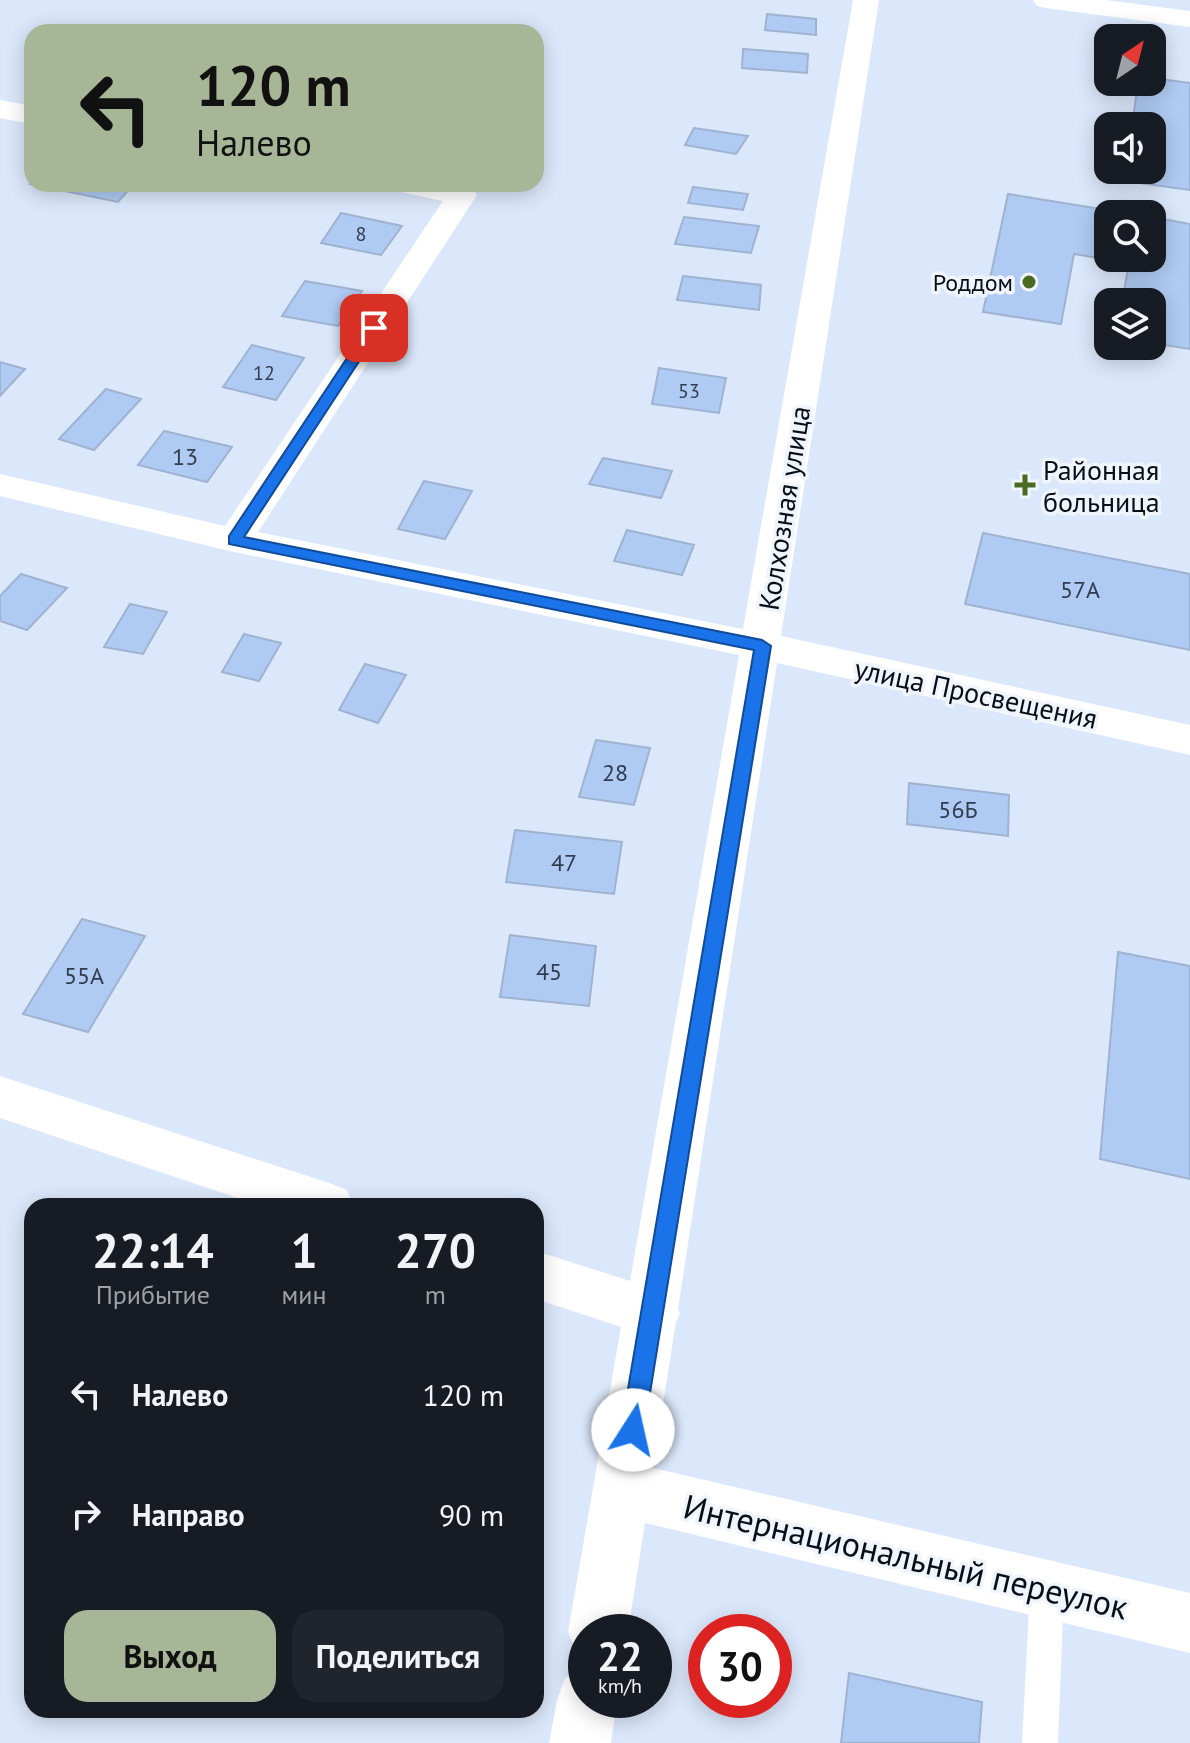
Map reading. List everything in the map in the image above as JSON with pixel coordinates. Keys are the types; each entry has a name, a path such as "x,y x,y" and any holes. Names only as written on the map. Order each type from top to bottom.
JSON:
{"street":[{"name":"Колхозная улица","path":"601,1614 653,1313 866,0"},
{"path":"1046,0 1190,19"},
{"path":"0,109 24,114"},
{"path":"234,540 462,195 446,192"},
{"name":"улица Просвещения","path":"0,485 234,540 762,646 1190,740"},
{"path":"0,1097 305,1198"},
{"path":"544,1278 653,1313"},
{"name":"Интернациональный переулок","path":"622,1489 1190,1623"},
{"path":"580,1743 584,1718"}],"lane":[{"path":"1040,1743 1047,1589"}],"building":[{"path":"767,14 816,19 816,35 765,30"},
{"path":"743,49 808,54 807,73 742,68"},
{"path":"1166,80 1190,83 1190,190 1146,184 1166,184 1166,112 1134,112 1136,96 1166,96"},
{"path":"694,128 748,136 736,154 685,145"},
{"path":"693,187 748,194 743,210 688,203"},
{"path":"69,192 127,192 118,202"},
{"name":"Роддом","path":"1008,194 1094,208 1094,257 1074,254 1061,324 983,312"},
{"path":"341,213 402,226 381,255 321,243"},
{"path":"684,217 759,226 751,253 675,244"},
{"name":"Роддом","path":"1166,220 1190,224 1190,349 1166,345 1166,288 1125,288 1127,272 1166,272"},
{"path":"683,276 761,285 759,310 677,300"},
{"path":"305,281 362,291 338,326 282,316"},
{"path":"252,345 304,358 276,400 223,387"},
{"path":"0,362 25,369 0,396"},
{"path":"659,368 726,378 719,413 652,404"},
{"path":"106,389 141,399 94,450 59,439"},
{"path":"164,431 232,447 207,482 138,465"},
{"path":"603,458 672,471 661,498 589,484"},
{"path":"424,481 472,491 445,539 398,529"},
{"path":"627,530 694,545 682,575 614,561"},
{"path":"983,533 1190,574 1190,650 965,604"},
{"path":"21,574 67,588 27,630 0,621 0,596"},
{"path":"130,604 167,612 143,654 104,647"},
{"path":"244,634 281,643 259,681 222,672"},
{"path":"365,664 406,675 378,723 339,710"},
{"path":"596,740 650,748 634,805 579,797"},
{"path":"909,783 1009,795 1008,836 907,824"},
{"path":"515,830 622,842 614,894 506,882"},
{"path":"82,919 145,936 88,1032 23,1014"},
{"path":"510,935 596,946 589,1006 500,997"},
{"path":"1118,952 1190,966 1190,1179 1100,1159"},
{"path":"849,1673 982,1702 979,1743 841,1743"}],"place":[{"name":"Роддом","path":"1029,282"},
{"name":"Районная больница","path":"1025,485"}],"route":[{"path":"374,328 234,540 762,646 633,1430"}]}
